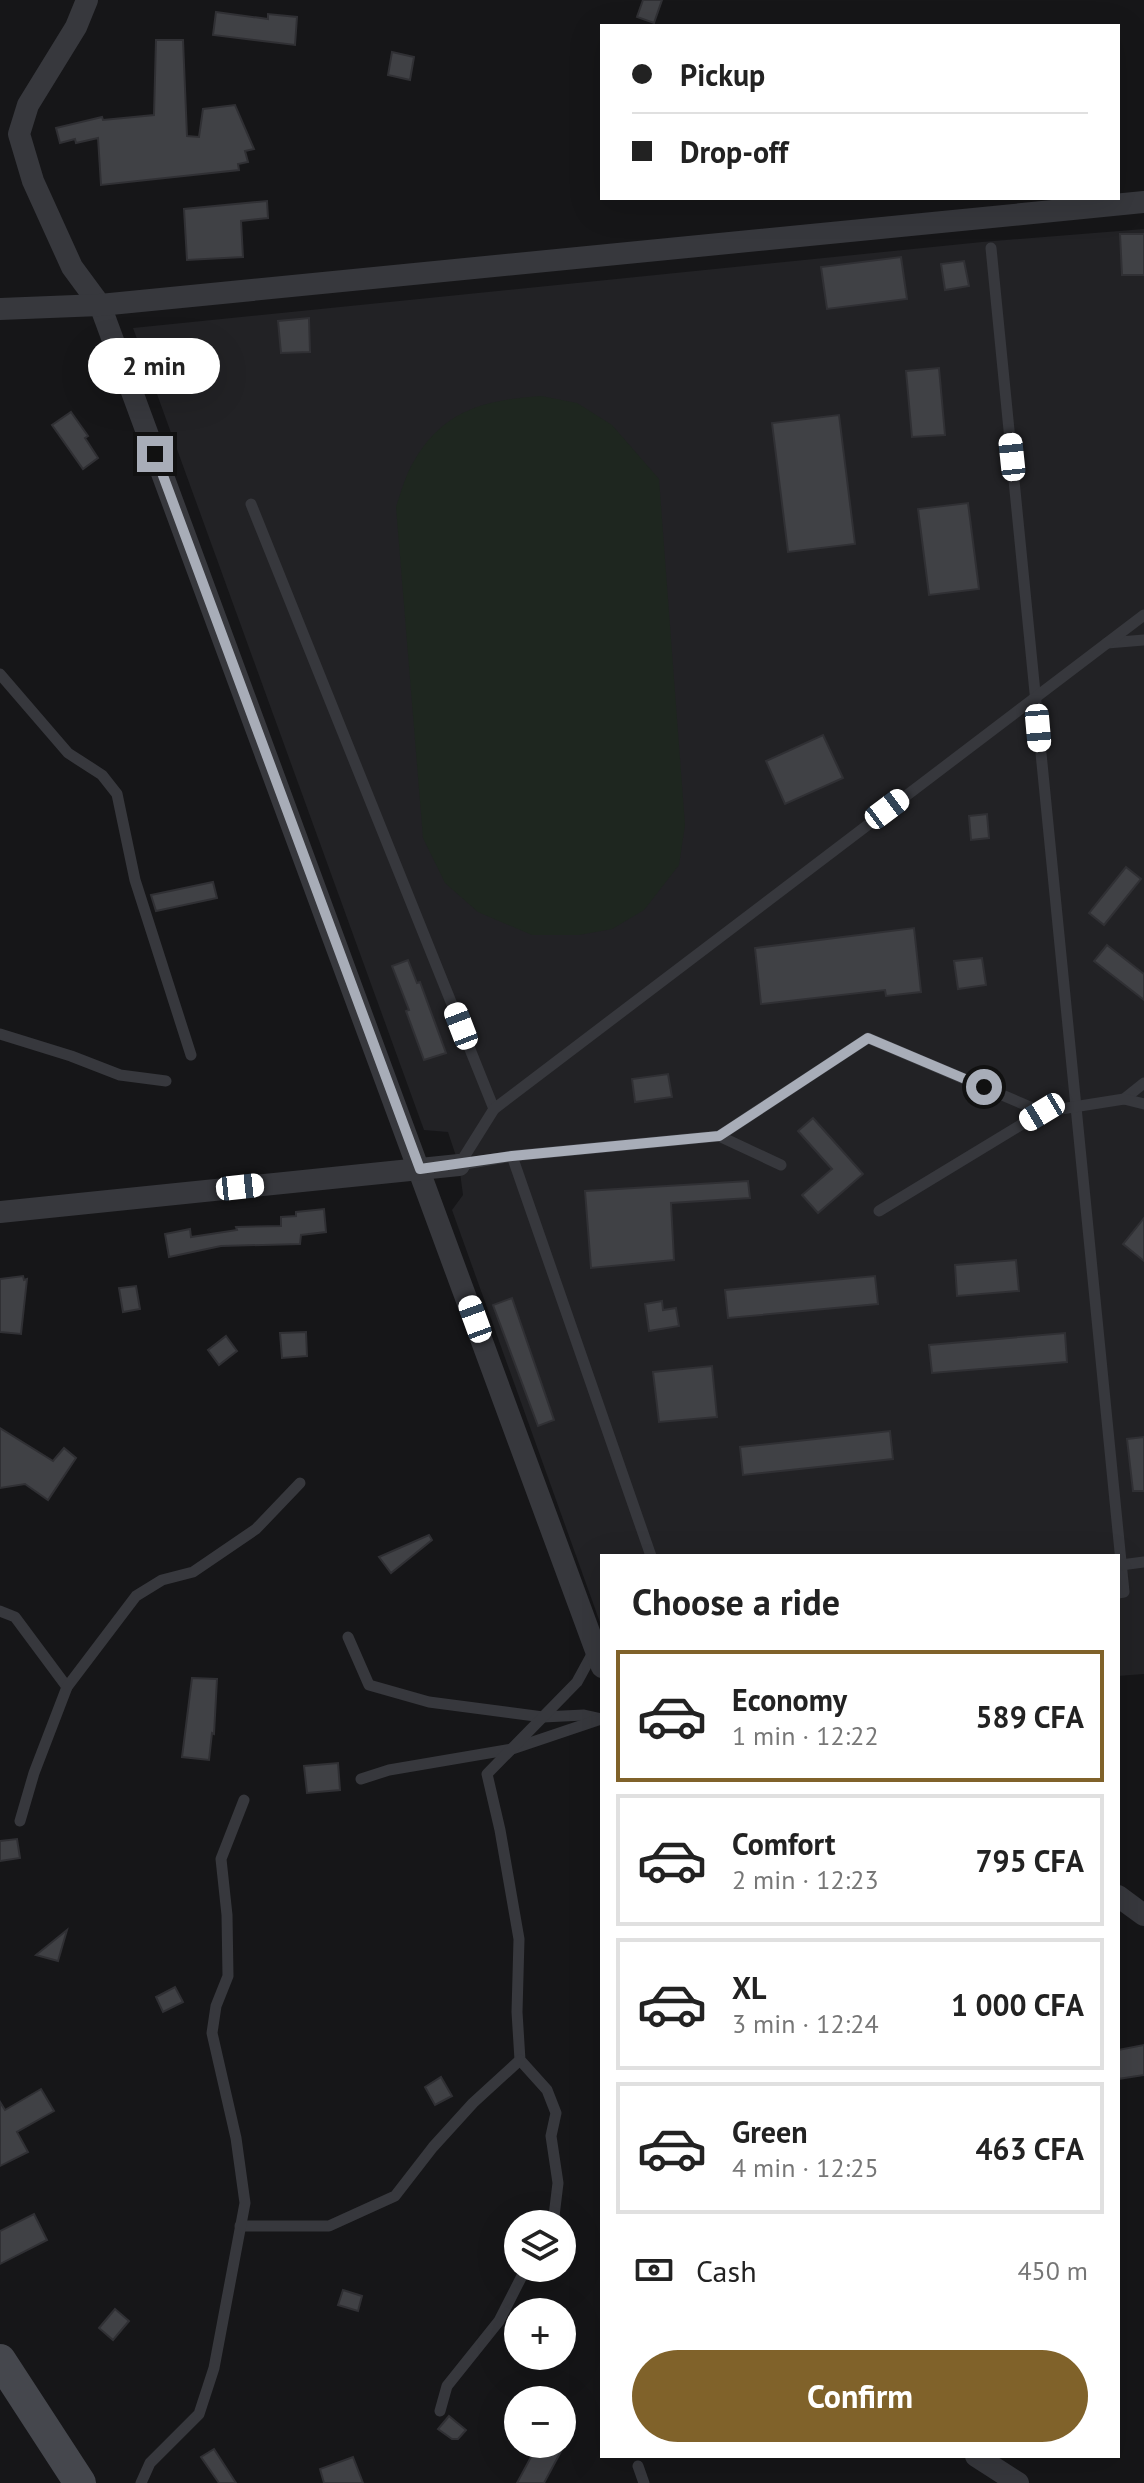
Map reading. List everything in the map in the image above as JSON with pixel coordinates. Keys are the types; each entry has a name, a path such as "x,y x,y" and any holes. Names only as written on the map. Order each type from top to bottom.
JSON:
{"main road":[{"path":"0,2360 80,2483"}],"street":[{"path":"87,0 76,27 28,105 19,134 33,181 72,267 100,305 599,1657"},
{"path":"0,309 100,305 1144,202"},
{"path":"0,1212 459,1165"},
{"path":"1120,1897 1144,1915"},
{"path":"979,2458 1018,2483"}],"lane":[{"path":"991,248 1120,1554"},
{"path":"251,504 494,1109"},
{"path":"459,1165 494,1109 1144,615"},
{"path":"1106,643 1144,640"},
{"path":"1,676 68,753 102,775 117,794 135,880 191,1055"},
{"path":"0,1034 120,1075 166,1081"},
{"path":"459,1165 512,1156 719,1136 868,1038 1042,1112"},
{"path":"1124,1099 1144,1083"},
{"path":"879,1211 1042,1112 1124,1099 1144,1104"},
{"path":"719,1136 781,1165"},
{"path":"512,1156 650,1554"},
{"path":"20,1821 34,1773 67,1687 136,1596 162,1580 193,1572 256,1529 300,1483"},
{"path":"1120,1555 1124,1592 1120,1593"},
{"path":"1121,1565 1144,1562"},
{"path":"0,1611 15,1617 67,1687"},
{"path":"348,1637 369,1685 429,1702 543,1717 584,1715 600,1719"},
{"path":"555,2210 558,2183 551,2136 556,2113 547,2090 520,2060 517,2012 519,1939 487,1774 599,1657"},
{"path":"361,1779 389,1770 512,1749 600,1720"},
{"path":"141,2483 150,2463 199,2414 214,2368 245,2203 236,2138 212,2033 216,2006 228,1976 227,1915 221,1859 244,1800"},
{"path":"240,2226 329,2226 395,2196 473,2103 520,2060"},
{"path":"440,2411 447,2386 499,2321 519,2282"},
{"path":"638,2466 644,2483"}],"shaded area":[{"path":"1144,229 1144,1674 1120,1676 1120,1554 600,1554 600,1622 452,1210 463,1195 459,1165 448,1132 424,1130 133,328 982,242"},
{"path":"541,396 577,403 612,425 659,479 685,825 679,865 644,910 612,929 579,935 532,935 478,912 445,883 423,838 396,507 414,461 439,429 468,410 502,401"}],"building":[{"path":"643,0 662,0 654,23 637,17"},
{"path":"216,12 268,19 268,14 297,17 295,45 213,35"},
{"path":"156,40 183,40 187,136 199,137 203,109 235,105 254,149 245,151 248,162 238,164 239,170 101,185 98,138 60,143 56,128 102,117 103,120 154,115"},
{"path":"392,52 414,57 410,80 388,75"},
{"path":"267,201 268,218 241,221 243,257 187,260 184,209"},
{"path":"1120,234 1144,234 1144,275 1122,275"},
{"path":"901,257 907,299 827,309 821,267"},
{"path":"964,261 969,286 945,290 941,264"},
{"path":"309,318 310,352 281,353 278,321"},
{"path":"209,353 212,380 182,383 179,356"},
{"path":"939,368 945,435 912,437 906,371"},
{"path":"71,412 88,436 85,438 98,458 83,469 52,425"},
{"path":"839,415 855,544 788,552 772,423"},
{"path":"968,503 979,589 929,595 918,509"},
{"path":"823,735 843,778 785,804 766,761"},
{"path":"987,814 989,838 971,840 969,816"},
{"path":"1126,867 1141,879 1104,925 1089,913"},
{"path":"213,882 217,898 156,911 151,895"},
{"path":"914,928 921,992 886,996 885,990 761,1004 755,948"},
{"path":"1107,945 1144,974 1144,1000 1094,961"},
{"path":"982,958 986,985 958,989 954,961"},
{"path":"408,960 417,983 420,982 446,1053 424,1060 392,966"},
{"path":"668,1074 672,1097 635,1102 632,1079"},
{"path":"813,1118 863,1174 818,1213 802,1195 832,1169 798,1131"},
{"path":"748,1181 750,1198 671,1203 674,1260 591,1268 585,1191"},
{"path":"324,1209 326,1232 301,1235 300,1244 221,1246 169,1257 165,1234 190,1229 191,1237 237,1230 236,1227 281,1226 281,1217"},
{"path":"1144,1218 1144,1261 1123,1244"},
{"path":"1016,1260 1019,1291 957,1296 955,1265"},
{"path":"23,1276 24,1280 27,1279 21,1334 0,1332 0,1279"},
{"path":"875,1276 878,1304 728,1318 725,1290"},
{"path":"136,1286 140,1309 123,1312 119,1288"},
{"path":"512,1298 554,1420 538,1426 493,1305"},
{"path":"662,1301 663,1310 676,1308 679,1326 649,1331 645,1304"},
{"path":"306,1332 307,1356 282,1358 280,1333"},
{"path":"1065,1333 1067,1362 932,1373 929,1345"},
{"path":"226,1336 237,1351 219,1365 208,1350"},
{"path":"712,1366 717,1417 659,1422 653,1372"},
{"path":"0,1428 53,1461 64,1448 76,1458 48,1500 25,1484 0,1488"},
{"path":"890,1431 893,1459 743,1475 740,1447"},
{"path":"1144,1437 1144,1491 1133,1491 1127,1439"},
{"path":"429,1535 432,1540 391,1573 379,1557"},
{"path":"192,1678 217,1679 214,1734 209,1760 182,1757"},
{"path":"338,1763 340,1790 307,1793 304,1766"},
{"path":"17,1839 20,1858 0,1861 0,1841"},
{"path":"67,1930 58,1961 36,1955"},
{"path":"175,1987 183,2002 163,2012 156,1997"},
{"path":"1144,2045 1144,2075 1120,2079 1120,2050"},
{"path":"441,2077 452,2096 435,2105 425,2087"},
{"path":"41,2089 54,2111 17,2132 28,2152 0,2166 0,2102 5,2110"},
{"path":"34,2214 47,2240 0,2264 0,2231"},
{"path":"343,2290 362,2296 358,2311 338,2305"},
{"path":"115,2309 129,2321 113,2340 99,2328"},
{"path":"449,2416 466,2430 458,2439 452,2439 438,2429"},
{"path":"214,2449 236,2483 219,2483 201,2457"},
{"path":"353,2457 363,2483 324,2483 320,2469"},
{"path":"530,2458 557,2458 544,2483 517,2483"}],"route":[{"path":"155,454 420,1169 512,1156 719,1136 868,1038 984,1087"}]}
